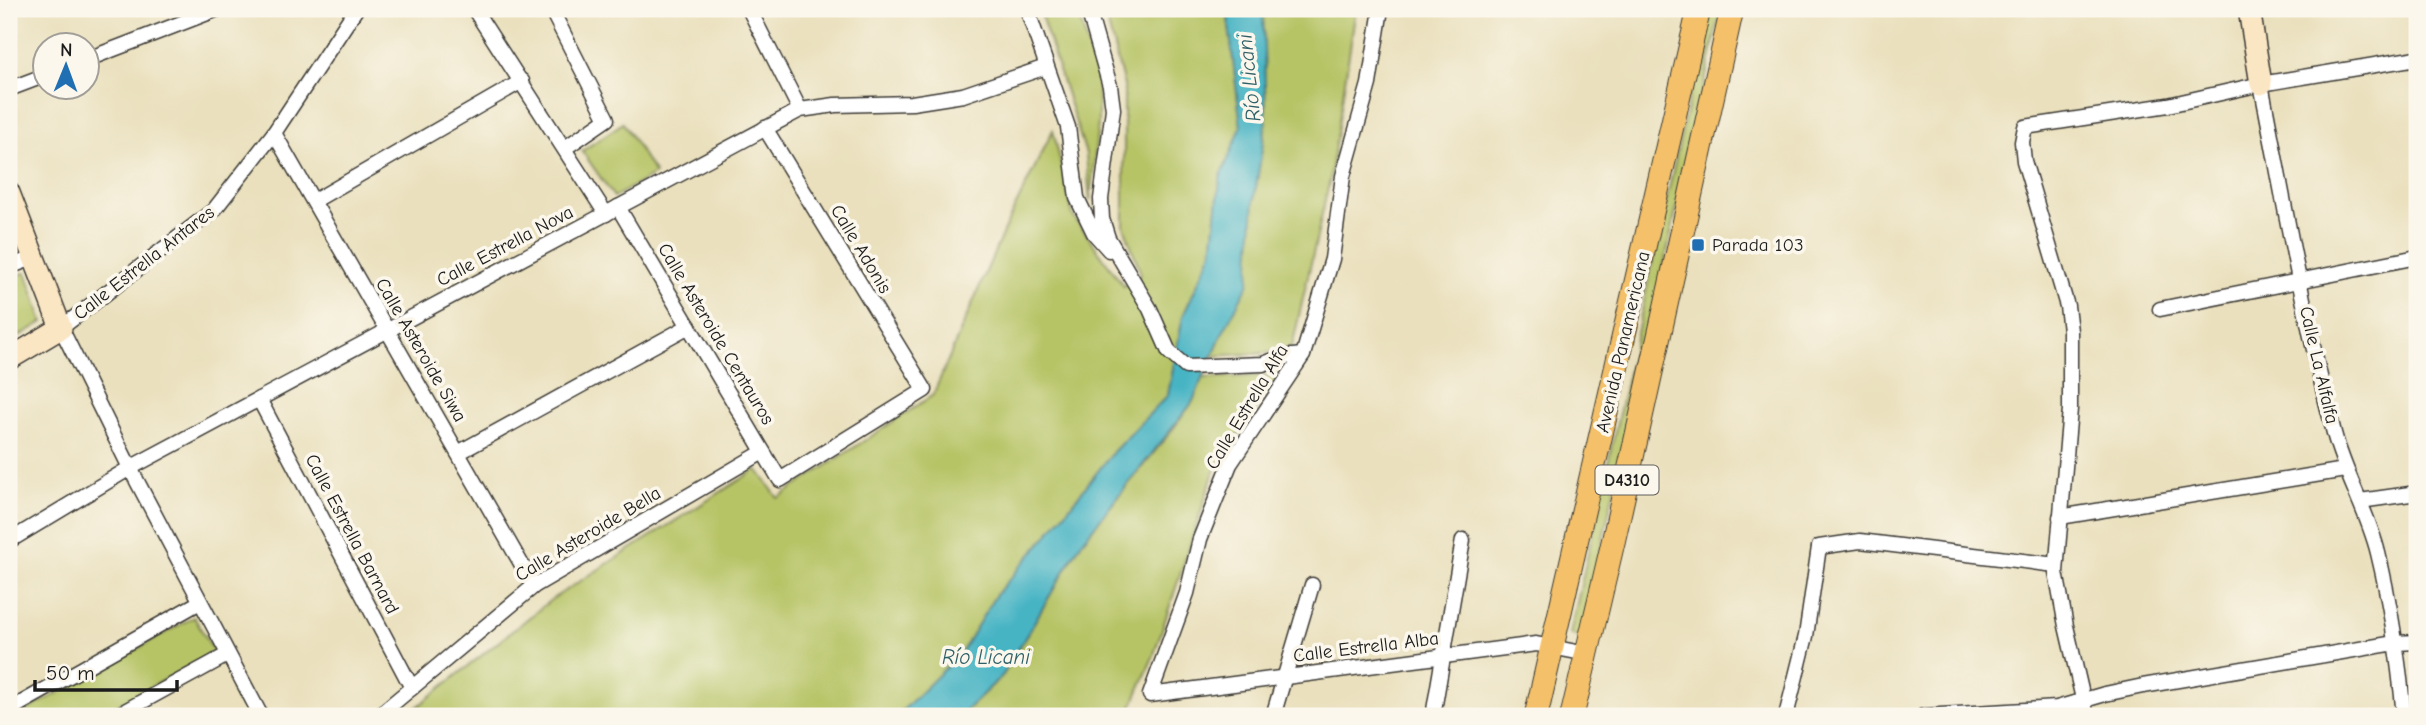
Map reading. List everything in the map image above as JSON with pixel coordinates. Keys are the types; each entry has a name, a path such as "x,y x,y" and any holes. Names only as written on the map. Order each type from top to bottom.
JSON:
{"main road":[{"name":"Avenida Panamericana","path":"1536,716 1699,9"},
{"name":"Avenida Panamericana","path":"1572,716 1732,9"}],"street":[{"path":"102,54 218,9"},
{"name":"Calle Estrella Antares","path":"9,359 61,328 214,210 274,133 356,9"},
{"name":"Calle Asteroide Centauros","path":"474,9 565,148 612,210 689,326 780,480"},
{"path":"551,9 607,120 565,148"},
{"path":"749,9 800,110"},
{"path":"1027,9 1068,127 1077,198 1094,233 1126,270"},
{"path":"1088,9 1110,86 1113,109 1101,199 1102,219 1108,238 1150,309 1170,352 1186,367 1263,364 1282,357 1303,355"},
{"name":"Calle Estrella Alfa","path":"1150,695 1187,593 1200,538 1230,464 1303,355 1332,259 1343,176 1369,84 1381,9"},
{"name":"Calle La Alfalfa","path":"2249,9 2288,234 2334,433 2345,470 2360,501 2378,552 2395,643 2404,716"},
{"path":"2087,716 2066,626 2056,565 2070,409 2070,331 2067,306 2024,161 2022,142 2025,127 2168,105 2261,84 2417,58"},
{"name":"Calle Estrella Nova","path":"9,541 130,468 800,110 835,105 912,103 950,97 1046,67"},
{"path":"9,89 32,80"},
{"path":"314,201 522,81"},
{"name":"Calle Adonis","path":"765,128 925,390 780,480"},
{"name":"Calle Asteroide Siwa","path":"274,133 534,586"},
{"path":"9,193 61,328 130,468 261,716"},
{"path":"2160,309 2417,257"},
{"path":"9,267 33,258"},
{"path":"458,453 689,326"},
{"name":"Calle Estrella Barnard","path":"258,399 412,688"},
{"name":"Calle Asteroide Bella","path":"378,716 534,586 763,452"},
{"path":"2060,517 2345,470"},
{"path":"2360,501 2417,493"},
{"path":"1433,716 1463,540"},
{"path":"1786,716 1806,636 1819,547 1860,541 2056,565"},
{"path":"1273,716 1312,585"},
{"path":"9,710 200,602"},
{"path":"1923,716 2057,708 2143,686 2395,643 2417,642"},
{"name":"Calle Estrella Alba","path":"1150,695 1536,644 1587,654"},
{"path":"116,716 227,655"}],"green space":[{"path":"1039,9 1077,9 1098,82 1098,124 1090,201 1086,154"},
{"path":"1104,9 1227,9 1241,127 1220,179 1212,252 1183,316 1168,395 1114,451 1043,541 995,596 961,653 897,716 406,716 552,599 757,469 778,498 933,395 1004,230 1053,130 1073,216 1124,286 1141,274 1124,226 1124,86"},
{"path":"1263,9 1356,9 1330,179 1292,347 1267,353 1212,356 1222,334 1254,200 1266,123"},
{"path":"1709,9 1721,9 1581,638 1570,634"},
{"path":"623,123 655,174 614,197 582,151"},
{"path":"26,272 43,322 9,342 9,279"},
{"path":"1279,375 1215,469 1153,657 1128,716 960,716 1003,675 1081,543 1170,433 1192,403 1203,378"},
{"path":"194,617 214,652 99,716 17,716"}],"water":[{"name":"Río Licani","path":"1227,9 1263,9 1266,123 1254,200 1249,283 1222,334 1192,403 1081,543 1003,675 960,716 897,716 961,653 995,596 1114,451 1168,395 1183,316 1212,252 1220,179 1241,127"}],"place":[{"name":"Parada 103","path":"1698,245"}]}
